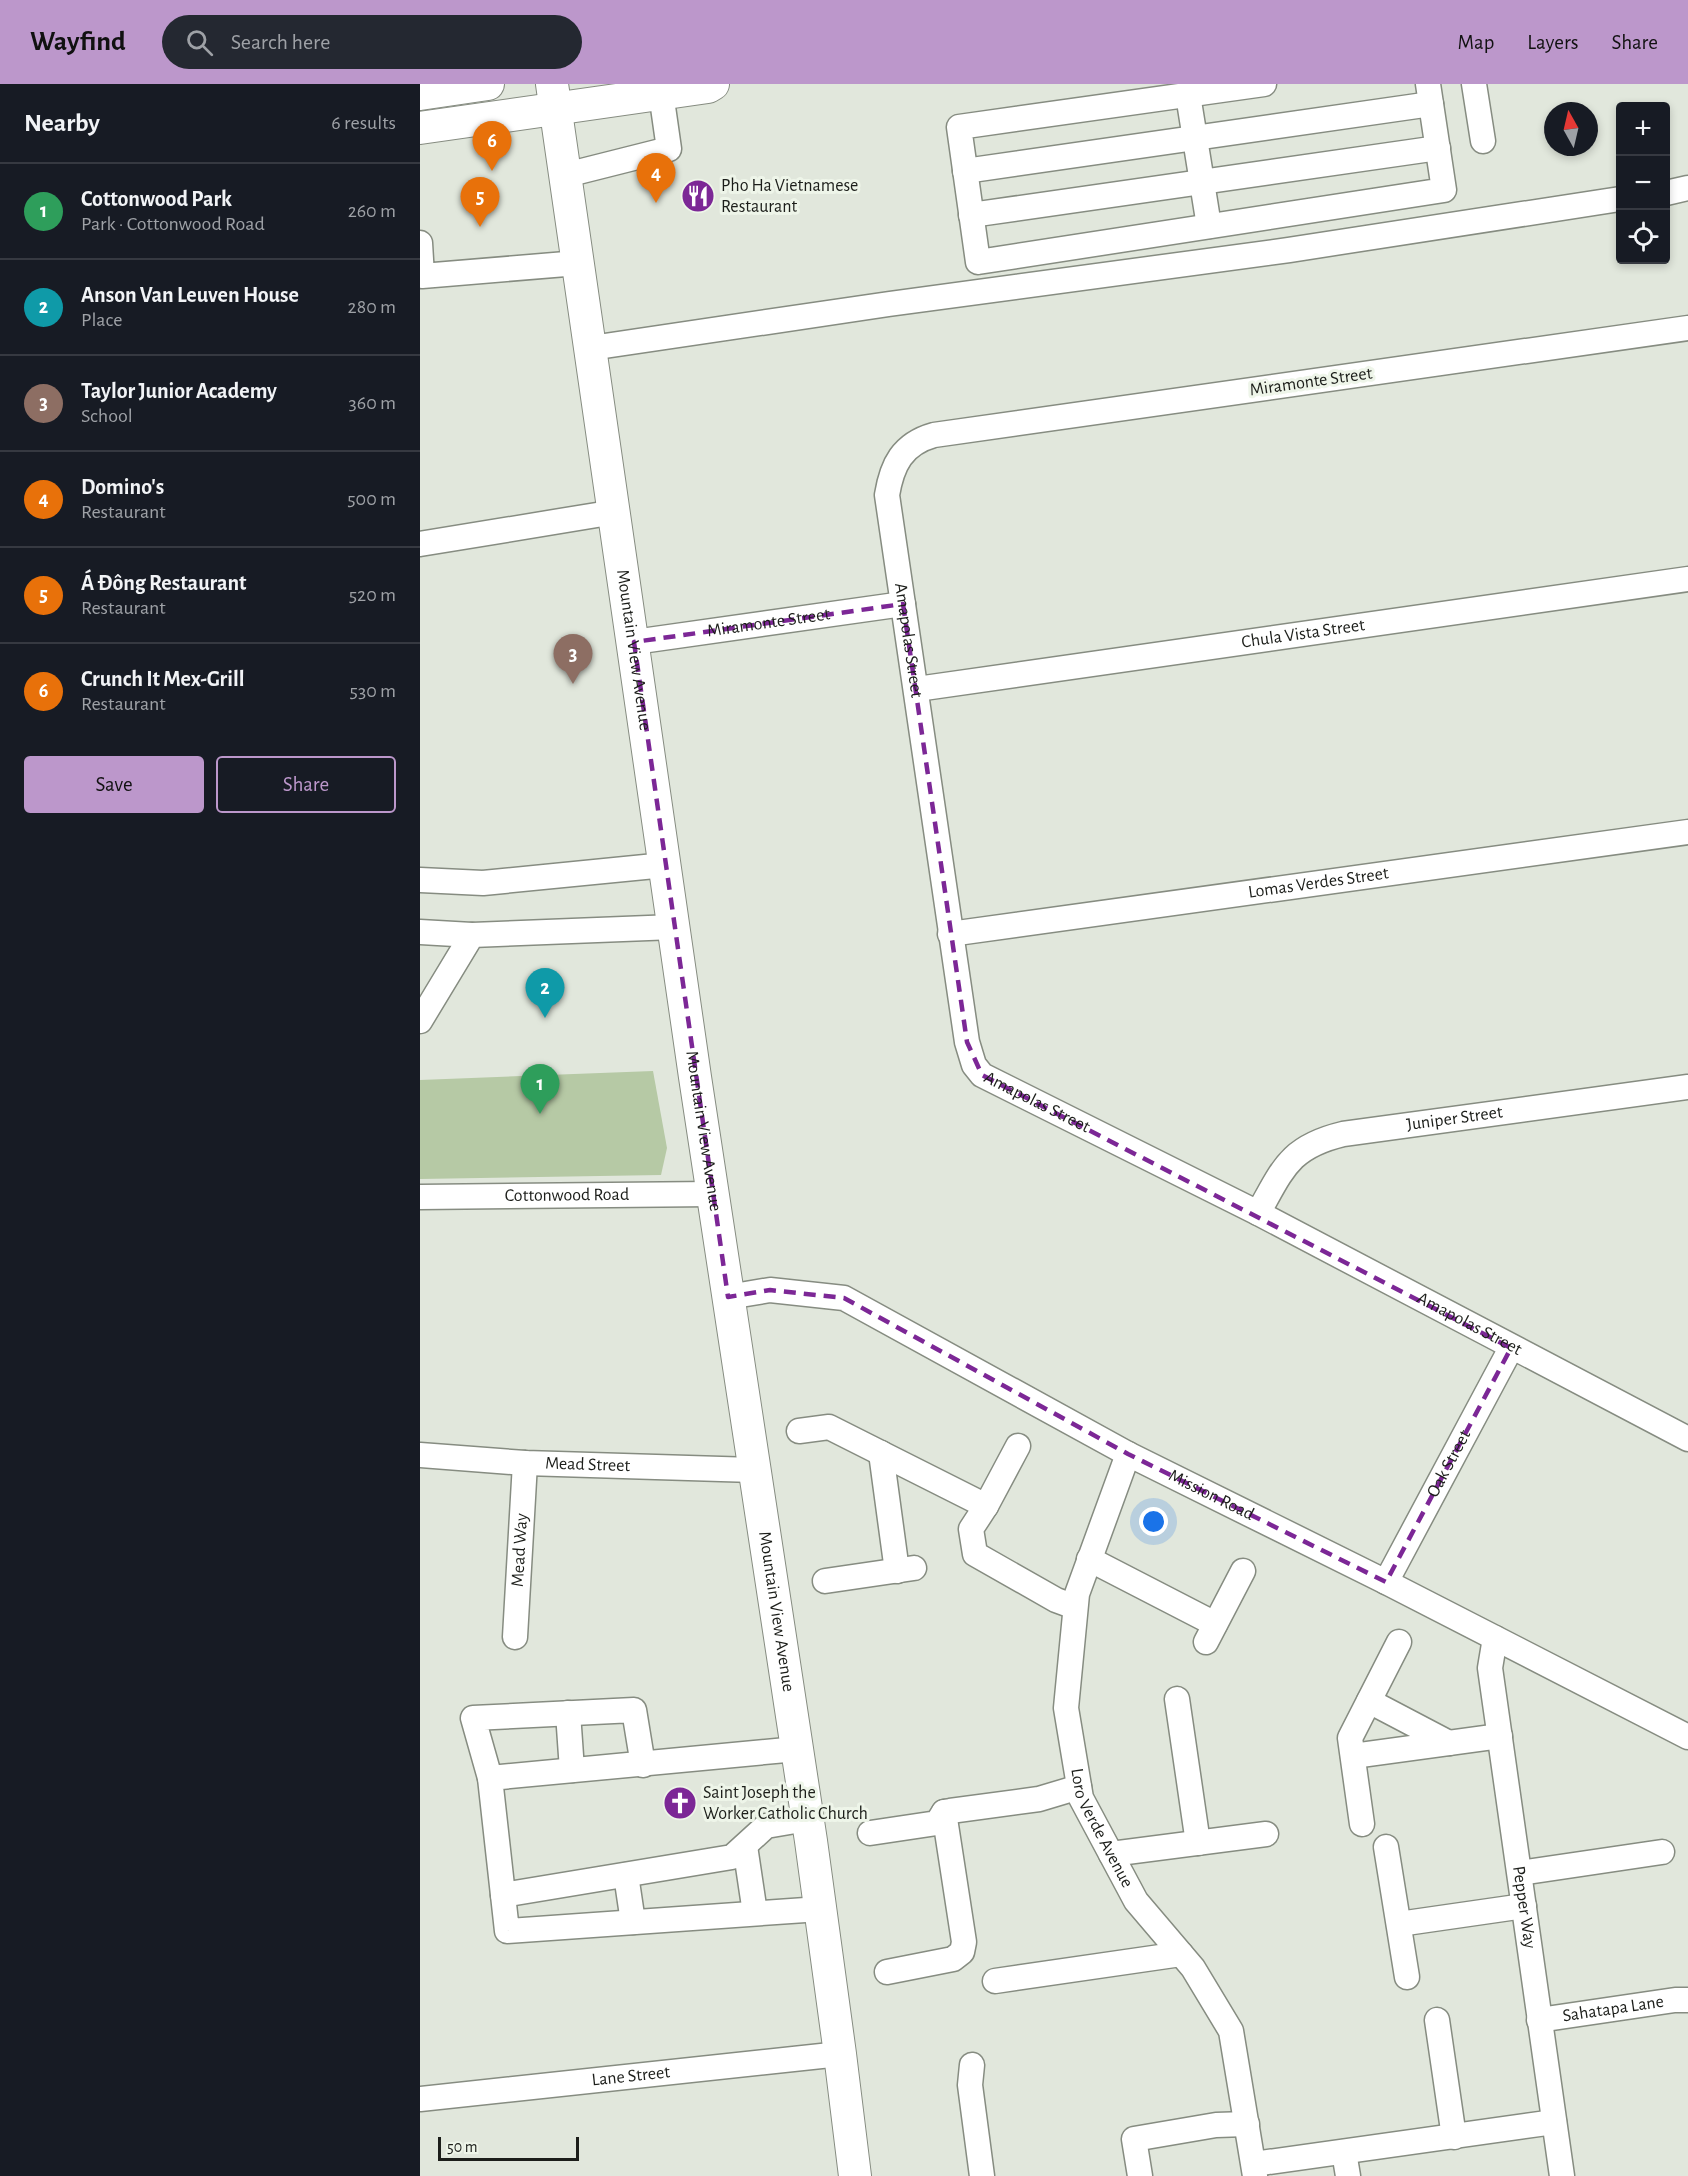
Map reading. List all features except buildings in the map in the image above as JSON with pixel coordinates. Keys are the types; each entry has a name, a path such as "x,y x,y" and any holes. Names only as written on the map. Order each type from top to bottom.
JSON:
{"main road":[{"path":"420,94 488,84"},
{"path":"420,128 554,96 662,93 708,87 712,84"},
{"name":"Mountain View Avenue","path":"554,96 728,1297 797,1749 855,2176"}],"street":[{"path":"982,292 959,127 1129,94 1188,95 1264,84"},
{"path":"1474,84 1483,141"},
{"path":"566,175 669,149 662,93"},
{"path":"965,171 1195,138 1430,94 1438,148 1444,190 978,261"},
{"path":"1188,95 1209,226"},
{"path":"971,215 1438,148"},
{"path":"1670,192 1688,188"},
{"path":"591,348 1289,250 1616,200"},
{"path":"420,243 422,276 578,262"},
{"name":"Miramonte Street","path":"934,435 1688,328"},
{"name":"Amapolas Street","path":"934,435 921,438 911,445 898,460 891,475 887,495 917,688 950,934 969,1053 974,1065 982,1075 1258,1213 1688,1439"},
{"path":"420,544 615,512"},
{"name":"Chula Vista Street","path":"917,688 1688,579"},
{"name":"Miramonte Street","path":"634,642 903,604"},
{"name":"Lomas Verdes Street","path":"950,934 1688,832"},
{"path":"420,880 483,883 665,865"},
{"path":"420,932 472,935 674,927"},
{"path":"420,1021 472,935"},
{"name":"Juniper Street","path":"1258,1213 1285,1165 1300,1150 1324,1138 1688,1087"},
{"name":"Cottonwood Road","path":"420,1197 713,1194"},
{"name":"Mission Road","path":"728,1297 770,1290 844,1298 1128,1454 1386,1582 1688,1737"},
{"name":"Oak Street","path":"1386,1582 1511,1348"},
{"path":"799,1431 829,1427 986,1506"},
{"path":"1018,1446 971,1529 975,1554 1056,1600 1076,1607"},
{"path":"825,1581 906,1570 881,1453"},
{"name":"Loro Verde Avenue","path":"1128,1454 1077,1594 1066,1708 1079,1787 1081,1798 1136,1901 1193,1968 1231,2031 1254,2170"},
{"name":"Mead Street","path":"420,1455 525,1462 754,1470"},
{"name":"Mead Way","path":"515,1636 525,1462"},
{"path":"1089,1559 1211,1633 1243,1571"},
{"name":"Pepper Way","path":"1495,1638 1490,1668 1562,2176"},
{"path":"1362,1824 1350,1738 1399,1642"},
{"path":"1177,1699 1198,1843"},
{"path":"1369,1701 1449,1743"},
{"path":"643,1765 634,1710 472,1718 490,1778 507,1931 820,1909"},
{"path":"568,1713 572,1770"},
{"path":"1353,1756 1500,1736"},
{"path":"490,1778 797,1749"},
{"path":"870,1833 937,1823 944,1812 1039,1799 1079,1787"},
{"path":"887,1972 953,1959 962,1952 964,1942 944,1812"},
{"path":"503,1895 732,1857 766,1826 807,1819"},
{"path":"1111,1854 1266,1834"},
{"path":"745,1846 755,1913"},
{"path":"1386,1847 1407,1977"},
{"path":"1520,1873 1662,1852"},
{"path":"626,1875 633,1922"},
{"path":"1399,1924 1524,1906"},
{"path":"995,1981 1181,1954"},
{"name":"Sahatapa Lane","path":"1539,2020 1688,2000"},
{"path":"1437,2020 1454,2137"},
{"name":"Lane Street","path":"420,2099 840,2054"},
{"path":"972,2065 970,2085 982,2176"},
{"path":"1254,2170 1344,2152 1554,2122"},
{"path":"1140,2176 1134,2139 1216,2125 1247,2124"},
{"path":"1344,2152 1348,2176"}],"highlighted area":[{"path":"903,604 967,1042 982,1075 1511,1348 1386,1582 1128,1454 844,1298 770,1290 728,1297 634,642"}],"green space":[{"path":"653,1071 667,1148 661,1175 420,1179 420,1080"}],"place":[{"name":"Crunch It Mex-Grill","path":"492,171"},
{"name":"Pho Ha Vietnamese Restaurant","path":"698,196"},
{"name":"Domino's","path":"656,203"},
{"name":"Á Đông Restaurant","path":"480,227"},
{"name":"Taylor Junior Academy","path":"573,684"},
{"name":"Anson Van Leuven House","path":"545,1018"},
{"name":"Cottonwood Park","path":"540,1114"},
{"name":"Saint Joseph the Worker Catholic Church","path":"680,1803"}]}
